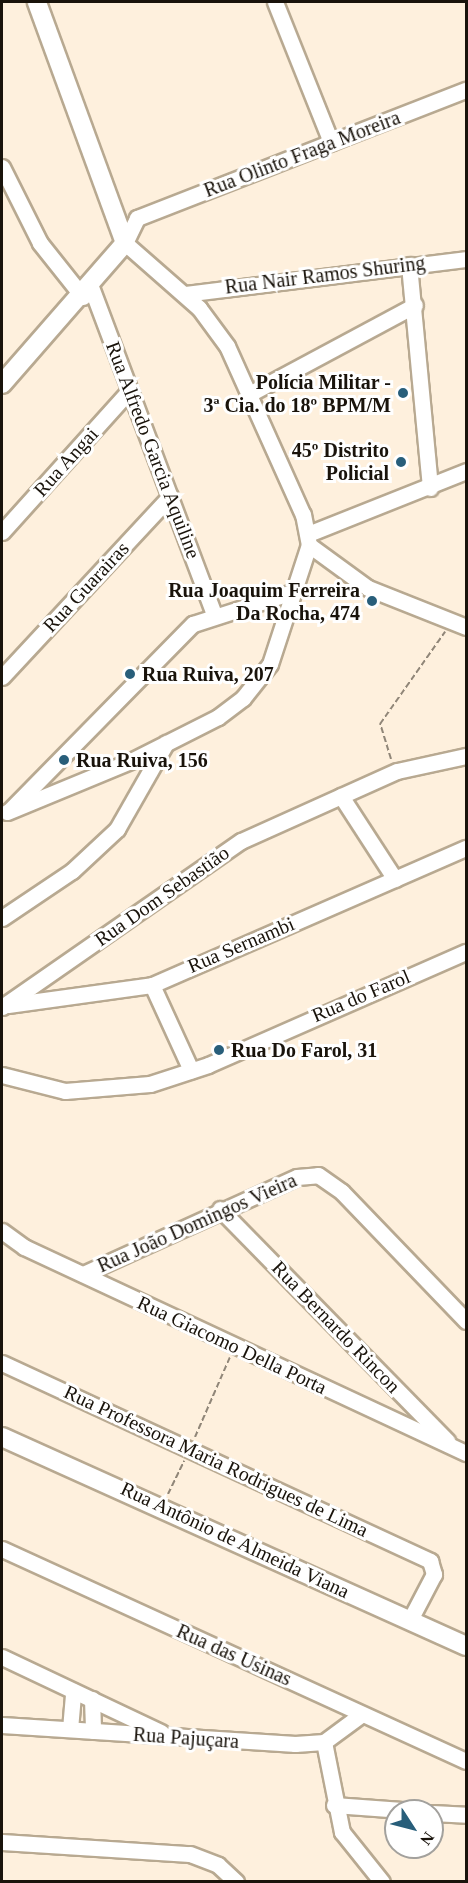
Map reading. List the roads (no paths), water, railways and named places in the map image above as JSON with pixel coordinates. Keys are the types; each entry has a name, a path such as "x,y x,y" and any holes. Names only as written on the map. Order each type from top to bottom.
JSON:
{"street":[{"path":"37,2 115,209 125,243 185,294 216,327 251,393 308,540 368,588 459,625"},
{"path":"276,2 331,142"},
{"name":"Rua Olinto Fraga Moreira","path":"137,218 466,90"},
{"name":"Rua Alfredo Garcia Aquiline","path":"2,167 40,243 87,292 130,390 214,615"},
{"path":"2,384 87,292 125,243 137,218 115,209"},
{"name":"Rua Nair Ramos Shuring","path":"185,294 466,259"},
{"path":"410,265 430,488"},
{"path":"251,393 414,305"},
{"name":"Rua Angai","path":"2,532 130,390"},
{"path":"4,815 166,743 218,717 258,680 270,664 308,540 466,471"},
{"name":"Rua Guarairas","path":"2,677 170,496"},
{"path":"4,815 193,624 214,615 292,592"},
{"path":"2,918 72,871 117,829 166,743"},
{"name":"Rua Dom Sebastião","path":"3,1006 214,856 397,771 466,756"},
{"path":"341,796 395,879"},
{"name":"Rua Sernambi","path":"3,1006 152,985 466,848"},
{"name":"Rua do Farol","path":"2,1075 86,1092 150,1084 191,1070 466,952"},
{"path":"152,985 191,1070"},
{"name":"Rua João Domingos Vieira","path":"83,1274 220,1209 297,1177 324,1178 466,1321"},
{"name":"Rua Bernardo Rincon","path":"220,1209 450,1445"},
{"name":"Rua Giacomo Della Porta","path":"2,1231 83,1274 466,1453"},
{"name":"Rua Professora Maria Rodrigues de Lima","path":"2,1363 430,1561 434,1574 410,1620"},
{"name":"Rua Antônio de Almeida Viana","path":"2,1437 163,1506 466,1646"},
{"name":"Rua das Usinas","path":"2,1549 466,1761"},
{"path":"2,1657 167,1735"},
{"path":"70,1729 73,1690"},
{"path":"92,1699 93,1731"},
{"path":"362,1714 324,1742 334,1805 342,1832 382,1881"},
{"name":"Rua Pajuçara","path":"2,1725 324,1742"},
{"path":"334,1805 384,1809"},
{"path":"444,1814 466,1815"},
{"path":"2,1842 190,1854 218,1864 236,1881"}],"place":[{"name":"Polícia Militar - 3ª Cia. do 18º BPM/M","path":"403,393"},
{"name":"45º Distrito Policial","path":"401,462"},
{"name":"Rua Joaquim Ferreira Da Rocha, 474","path":"372,601"},
{"name":"Rua Ruiva, 207","path":"130,674"},
{"name":"Rua Ruiva, 156","path":"64,760"},
{"name":"Rua Do Farol, 31","path":"219,1050"}]}
